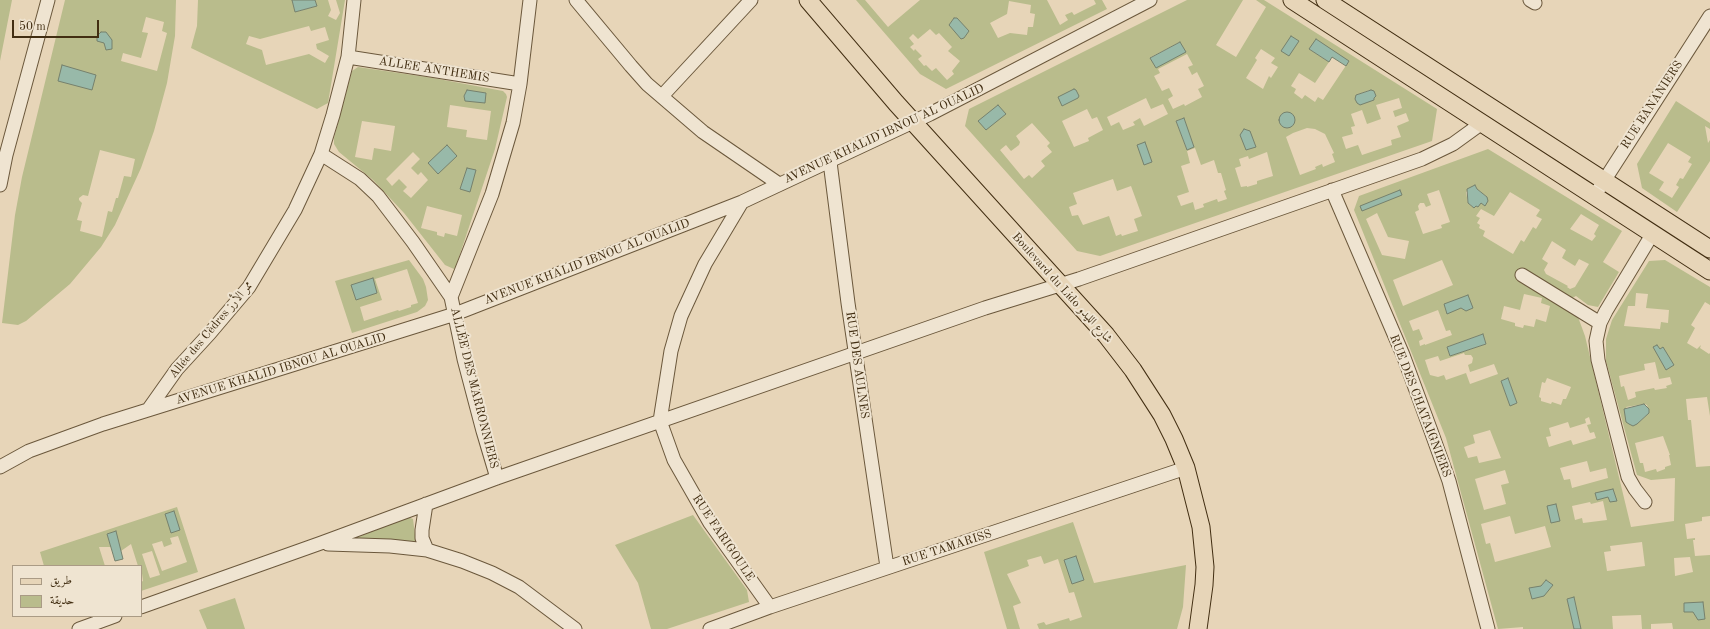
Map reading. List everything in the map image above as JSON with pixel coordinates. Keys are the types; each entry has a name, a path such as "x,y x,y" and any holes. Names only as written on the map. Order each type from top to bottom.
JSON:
{"main road":[{"name":"Boulevard du Lido شارع الليدو","path":"808,0 913,121 1106,335 1148,392 1174,439 1186,468 1199,513 1204,548 1204,585 1198,629"},
{"path":"1292,0 1482,123 1710,249"},
{"path":"1325,0 1600,188 1653,233 1710,271"}],"street":[{"path":"0,185 6,156 48,0"},
{"name":"Allée des Cèdres ممر الأرز","path":"148,410 177,369 249,287 295,210 320,154 342,84 348,57 354,0"},
{"name":"ALLÉE DES MARRONNIERS","path":"451,297 492,194 513,123 520,84 530,0"},
{"path":"576,0 647,84 703,132 779,184"},
{"path":"662,96 751,0"},
{"name":"AVENUE KHALID IBNOU AL OUALID","path":"0,466 29,451 60,439 455,314 742,202 938,110 1150,0"},
{"name":"RUE BANANIERS","path":"1600,188 1710,16"},
{"name":"ALLEE ANTHEMIS","path":"348,57 520,84"},
{"path":"142,607 321,544 497,478 1422,159 1453,144 1482,123"},
{"name":"ALLÉE DES MARRONNIERS","path":"320,154 360,179 378,196 413,242 451,297 472,388 497,478"},
{"name":"RUE DES AULNES","path":"830,162 887,567"},
{"name":"RUE DES CHATAIGNIERS","path":"1332,190 1402,355 1449,481 1488,629"},
{"name":"RUE FARIGOULE","path":"742,202 705,264 682,316 671,351 660,421 674,460 710,523 770,607"},
{"path":"1645,502 1628,477 1598,360 1596,341 1600,323 1613,297 1653,233"},
{"path":"1522,274 1600,323"},
{"name":"RUE TAMARISS","path":"710,629 887,567 1186,468"},
{"path":"426,504 422,534 427,550"},
{"path":"321,544 390,546 427,550 462,561 492,573 519,587 569,627"},
{"path":"79,629 112,617"}],"green space":[{"path":"0,0 12,0 0,61"},
{"path":"65,0 176,0 175,36 167,83 154,131 141,168 115,225 101,247 70,284 26,321 18,325 2,323 15,215 22,177","holes":["146,17 164,22 162,31 167,33 157,71 121,61 123,53 141,58 148,33 142,32","100,150 135,159 131,177 124,176 118,198 116,198 112,212 108,211 102,237 80,231 82,221 77,220 82,203 79,198 83,195 88,196"]},
{"path":"198,0 292,0 295,12 317,6 315,0 328,0 331,10 328,16 336,20 340,13 336,0 345,0 328,103 317,109 191,48 197,26","holes":["309,26 311,31 325,27 329,40 316,44 317,49 329,56 325,63 309,54 266,65 262,50 246,44 249,36 260,39"]},
{"path":"856,0 865,0 888,27 920,0 1047,0 1060,25 1068,20 1065,15 1072,12 1074,15 1096,4 1094,0 1102,0 1107,9 946,89 920,74","holes":["1009,1 1031,5 1030,13 1035,14 1033,27 1028,27 1027,35 1010,33 998,38 990,23 1007,14","930,29 936,35 939,33 952,47 948,51 960,61 952,71 954,74 947,80 936,68 932,71 926,65 924,66 918,59 922,56 915,49 914,51 910,47 914,44 909,38 913,34 918,39"]},
{"path":"1187,0 1243,0 1216,45 1236,57 1266,7 1256,0 1264,0 1437,109 1432,141 1100,256 1077,251 965,126 969,109","holes":["1180,42 1156,68 1151,57","1261,49 1275,58 1271,63 1278,67 1271,78 1269,76 1263,89 1246,78 1257,60 1255,58","1309,49 1349,61 1323,100 1318,97 1315,102 1305,95 1302,99 1294,93 1296,89 1291,86 1299,73 1315,83 1329,62","1187,54 1193,65 1188,67 1192,75 1197,72 1204,86 1198,89 1202,97 1185,106 1184,104 1173,109 1168,99 1173,96 1169,88 1162,91 1154,76 1160,73 1158,69","1370,90 1374,92 1374,100 1357,103 1356,95","1146,98 1151,109 1163,104 1168,114 1144,126 1140,118 1133,122 1135,125 1123,130 1119,122 1111,126 1107,117","1399,98 1402,108 1393,111 1395,117 1406,113 1409,121 1397,126 1401,137 1391,140 1392,145 1362,155 1358,145 1346,149 1342,137 1353,134 1351,127 1355,126 1351,114 1362,110 1367,124 1381,119 1376,105","1087,109 1092,119 1097,117 1103,130 1088,138 1089,141 1074,147 1062,121","1183,118 1194,147 1187,150 1176,121","1032,123 1050,143 1047,146 1052,152 1041,161 1045,166 1032,178 1029,175 1024,179 1000,150 1006,145 1011,151 1019,145 1020,142 1016,136","1307,128 1315,129 1325,134 1334,153 1332,154 1335,162 1323,167 1322,164 1315,167 1316,169 1300,175 1286,137","1195,148 1201,165 1214,160 1218,173 1221,173 1227,199 1218,202 1217,199 1203,204 1204,207 1195,210 1193,202 1181,206 1177,196 1189,192 1181,166 1190,163 1187,151","1267,152 1273,176 1257,181 1257,184 1241,187 1235,168 1241,166 1239,159 1248,156 1249,159","1113,179 1117,191 1131,186 1142,216 1134,219 1138,231 1122,236 1121,234 1116,236 1109,216 1083,225 1078,215 1072,216 1069,207 1077,204 1073,193"]},
{"path":"358,67 433,78 503,91 506,94 507,97 495,149 454,269 445,265 404,213 373,180 339,152 334,144 334,138 352,71","holes":["450,105 491,111 487,140 466,137 467,130 447,127","362,121 395,126 391,151 374,148 372,160 355,157","413,152 420,159 411,168 418,175 421,172 428,180 411,198 403,191 407,187 399,179 392,186 386,179","427,206 462,215 457,236 445,233 444,237 437,235 437,232 421,228"]},
{"path":"1676,101 1710,123 1710,129 1705,126 1708,143 1710,140 1710,161 1677,212 1642,188 1637,164","holes":["1668,143 1691,157 1688,162 1692,164 1683,179 1680,178 1676,185 1679,187 1672,198 1659,190 1664,182 1649,173"]},
{"path":"1488,149 1622,231 1603,262 1619,272 1598,307 1588,305 1576,296 1570,299 1525,271 1518,281 1578,317 1585,336 1631,527 1674,521 1675,478 1651,480 1637,475 1606,361 1606,339 1612,320 1649,261 1665,260 1710,287 1710,305 1705,302 1691,325 1695,328 1687,343 1697,349 1701,345 1700,348 1709,354 1710,353 1710,416 1707,397 1686,399 1688,420 1691,420 1696,467 1710,466 1710,516 1702,517 1702,521 1685,524 1687,539 1695,538 1695,540 1693,540 1695,556 1710,555 1710,629 1673,629 1672,623 1651,624 1651,629 1642,629 1641,615 1612,616 1613,629 1580,629 1574,598 1567,599 1574,629 1523,629 1523,627 1498,629 1446,438 1354,210 1359,196","holes":["1475,186 1487,197 1474,208 1468,203 1466,192","1439,190 1450,222 1441,225 1442,228 1423,234 1415,212 1419,210 1418,206 1420,203 1424,203 1426,207 1431,205 1427,194","1510,192 1540,210 1536,216 1542,219 1536,229 1533,227 1524,242 1521,240 1513,254 1483,236 1485,231 1479,228 1480,225 1477,223 1480,218 1476,216 1481,209 1494,216","1377,213 1388,237 1409,241 1405,259 1382,255 1366,219","1581,214 1599,225 1594,234 1596,236 1592,241 1570,229","1552,241 1566,250 1562,258 1575,266 1579,259 1589,264 1575,287 1570,289 1567,287 1568,286 1546,274 1544,270 1548,263 1542,259","1442,260 1453,285 1403,306 1393,280","1636,293 1648,294 1646,308 1669,310 1668,323 1661,322 1660,329 1624,326 1628,306 1635,306","1524,294 1542,298 1541,303 1550,306 1546,322 1536,319 1534,327 1524,325 1523,328 1515,326 1515,323 1501,319 1504,306 1520,310","1438,310 1446,331 1450,330 1452,335 1420,346 1419,341 1423,339 1419,329 1413,331 1409,321","1483,334 1486,344 1450,356 1447,347","1464,353 1465,355 1471,355 1473,358 1472,363 1468,365 1470,372 1494,364 1498,374 1470,384 1466,373 1446,380 1444,375 1438,377 1430,375 1425,360 1438,356 1440,361","1655,362 1659,379 1670,377 1672,384 1666,386 1667,388 1655,390 1654,388 1635,392 1636,397 1628,400 1624,386 1621,387 1619,376 1645,370 1644,364","1508,378 1517,403 1510,405 1501,381","1547,378 1571,387 1566,399 1563,399 1561,405 1541,401 1541,398 1539,397 1542,382 1545,383","1644,404 1647,405 1649,413 1637,424 1626,407","1589,417 1591,424 1587,425 1590,433 1594,432 1596,438 1573,445 1571,440 1549,447 1546,437 1551,436 1549,428 1568,422 1570,428 1586,423 1585,419","1490,430 1501,458 1479,463 1477,456 1468,458 1464,447 1475,443 1473,435","1663,436 1670,455 1671,465 1657,472 1656,469 1645,472 1643,463 1640,463 1635,443","1587,461 1590,472 1606,468 1608,478 1572,488 1570,479 1564,480 1560,468","1505,470 1509,483 1501,485 1506,504 1484,510 1475,479","1603,501 1607,520 1583,523 1582,518 1575,520 1572,506","1510,516 1515,534 1545,526 1551,547 1495,562 1490,543 1486,544 1481,524","1642,542 1645,566 1607,571 1604,552 1611,551 1610,546","1690,557 1693,572 1675,576 1674,558"]},
{"path":"409,260 423,279 428,300 425,306 417,312 352,333 335,281","holes":["407,269 418,303 411,305 411,307 364,321 360,307 382,300 375,279"]},
{"path":"177,507 198,572 142,591 142,565 138,565 131,544 121,551 115,532 107,534 111,547 99,547 105,565 44,565 40,552","holes":["178,536 187,562 162,571 152,544 162,541 164,547 172,544 170,538","152,551 160,575 150,578 142,554"]},
{"path":"693,515 747,590 749,602 667,629 651,629 638,583 615,545"},
{"path":"408,517 413,519 416,543 346,542"},
{"path":"1073,522 1094,583 1186,565 1183,607 1177,629 1039,629 1037,624 1044,622 1046,625 1069,618 1070,621 1082,617 1074,592 1069,593 1058,559 1044,564 1041,556 1027,560 1029,566 1007,574 1021,603 1013,606 1020,629 1007,629 984,552"},
{"path":"235,598 245,629 207,629 199,610"}],"shaded area":[{"path":"292,0 315,0 317,6 295,12"},
{"path":"954,18 957,18 969,31 964,38 961,39 949,25"},
{"path":"101,32 106,32 112,40 112,49 106,50 104,43 97,41 97,36"},
{"path":"1291,36 1299,41 1289,56 1281,51"},
{"path":"1316,39 1349,61 1346,66 1332,57 1329,62 1309,49"},
{"path":"1180,42 1186,52 1156,68 1150,58"},
{"path":"62,65 96,75 92,90 58,81"},
{"path":"1074,89 1079,96 1078,98 1062,106 1058,97"},
{"path":"467,90 486,93 485,103 465,101 464,96"},
{"path":"1371,90 1374,91 1376,96 1374,100 1360,105 1357,103 1355,99 1356,95"},
{"path":"998,105 1006,114 986,130 978,121"},
{"path":"1287,112 1294,117 1295,120 1290,127 1287,128 1280,123 1279,120 1284,113"},
{"path":"1184,118 1194,147 1187,150 1176,121"},
{"path":"1244,129 1250,131 1256,147 1246,150 1240,135"},
{"path":"1145,142 1152,162 1144,165 1137,145"},
{"path":"447,145 457,156 438,174 428,163"},
{"path":"467,168 476,170 470,192 460,189"},
{"path":"1475,185 1477,189 1487,197 1488,201 1485,206 1481,203 1478,207 1476,206 1474,208 1468,203 1467,189"},
{"path":"1400,190 1402,195 1362,211 1360,206"},
{"path":"373,278 377,293 356,300 351,285"},
{"path":"1468,295 1473,308 1466,311 1461,308 1447,314 1444,304"},
{"path":"1483,334 1486,344 1450,356 1447,347"},
{"path":"1657,345 1660,349 1663,347 1674,365 1666,370 1653,347"},
{"path":"1508,378 1517,403 1510,406 1501,381"},
{"path":"1644,404 1649,409 1649,413 1633,426 1626,422 1624,409"},
{"path":"1613,489 1617,501 1610,502 1608,497 1597,500 1595,493"},
{"path":"1556,504 1560,521 1551,523 1547,506"},
{"path":"174,511 180,530 171,533 165,514"},
{"path":"116,531 123,559 115,561 107,534"},
{"path":"1076,556 1084,580 1072,584 1064,560"},
{"path":"1546,580 1553,585 1544,596 1532,599 1529,588 1541,586"},
{"path":"1574,597 1581,629 1574,629 1567,599"},
{"path":"1703,602 1705,619 1698,620 1693,612 1684,612 1684,603"}]}
